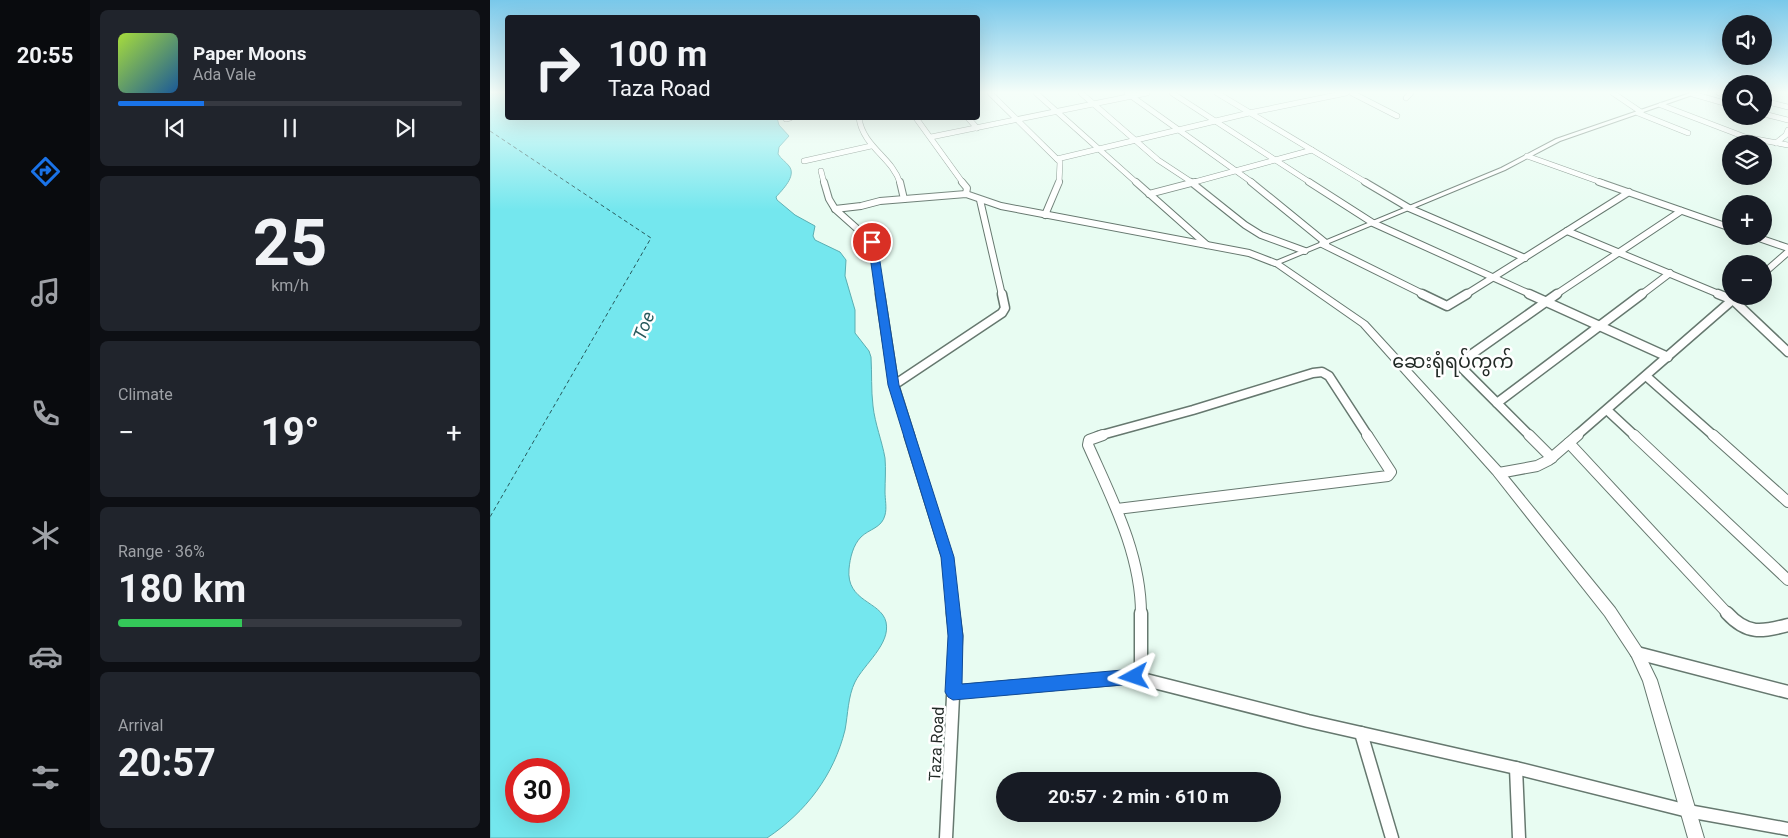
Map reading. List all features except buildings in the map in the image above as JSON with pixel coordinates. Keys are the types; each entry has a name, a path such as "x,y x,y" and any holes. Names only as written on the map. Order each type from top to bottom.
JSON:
{"street":[{"path":"865,132 871,146 893,167 899,179 904,199"},
{"path":"927,132 967,188 966,194"},
{"path":"931,137 957,132"},
{"path":"1031,132 1057,159 1062,172 1060,182 1045,215"},
{"path":"1079,132 1207,246"},
{"path":"1129,132 1158,160 1192,182 1261,235 1305,252"},
{"path":"1057,159 1171,132"},
{"path":"1183,132 1237,170 1324,243 1447,306 1629,192"},
{"path":"1232,132 1373,223 1668,357"},
{"path":"1281,132 1409,208 1525,258"},
{"path":"1275,263 1503,169 1558,140 1581,132"},
{"path":"1732,132 1745,137 1788,145"},
{"path":"1776,143 1787,132"},
{"path":"804,161 871,146"},
{"path":"1149,194 1312,150"},
{"path":"1527,156 1722,225"},
{"name":"Taza Road","path":"821,171 829,199 835,209 872,242 894,385 948,557 956,636 946,838"},
{"path":"835,209 904,199 966,194 980,200 1045,215 1249,253 1275,263 1364,324 1498,473 1610,612 1637,653 1650,680 1696,838"},
{"path":"894,385 1002,313 1005,308 980,200"},
{"path":"1552,458 1463,369 1462,361 1545,302 1681,211"},
{"path":"1567,231 1722,293"},
{"path":"1772,244 1788,250 1772,265"},
{"path":"1497,402 1670,273"},
{"path":"1498,473 1537,466 1552,458 1727,305"},
{"path":"1742,305 1788,352"},
{"path":"1117,509 1383,478 1391,472 1329,376 1318,372 1092,438 1088,445 1127,533 1141,598 1142,679"},
{"path":"1646,376 1788,502"},
{"path":"1607,410 1788,580"},
{"path":"1569,443 1736,623 1754,632 1788,625"},
{"path":"1637,653 1788,692"},
{"path":"953,692 1134,677 1688,811 1788,829"},
{"path":"1361,733 1392,838"},
{"path":"1516,768 1519,838"}],"water":[{"name":"Toe","path":"490,132 785,132 789,136 779,147 778,154 789,166 791,174 788,183 776,197 777,200 795,215 815,226 813,236 815,240 840,252 846,260 845,276 855,310 855,333 869,351 871,357 873,406 885,458 886,512 881,523 864,534 856,544 850,560 850,580 858,595 883,615 886,622 886,630 881,646 859,675 853,687 845,730 834,762 826,777 806,804 781,828 767,838 490,838"}],"ferry route":[{"path":"490,517 651,238 492,132"}],"district":[{"name":"ဆေးရုံရပ်ကွက်","path":"1453,361"}],"route":[{"path":"872,242 894,385 948,557 956,636 953,692 1134,677"}]}
